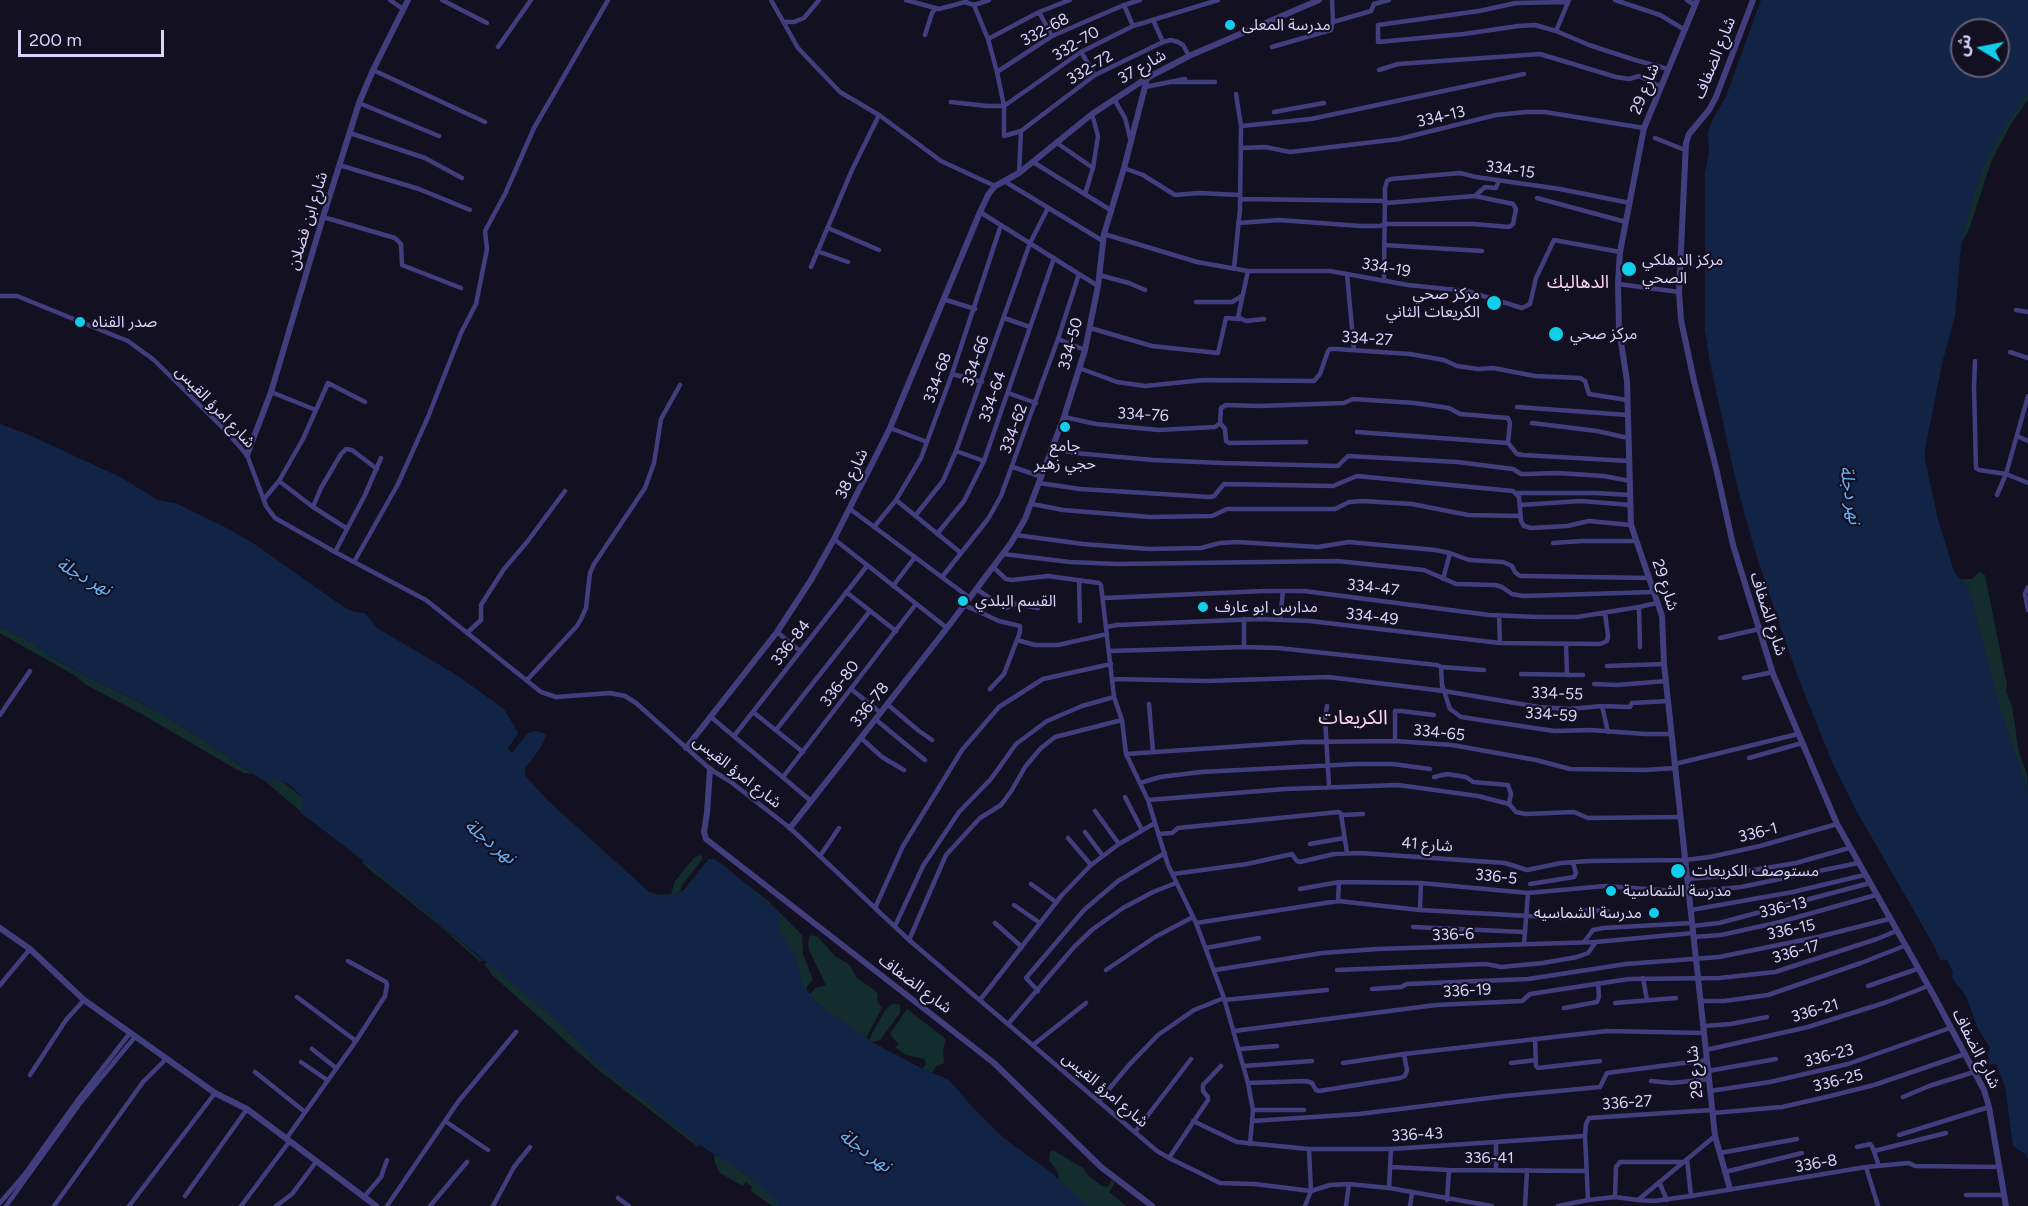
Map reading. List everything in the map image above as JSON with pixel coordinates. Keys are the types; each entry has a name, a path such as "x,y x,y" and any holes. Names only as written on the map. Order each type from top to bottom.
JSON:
{"street":[{"path":"390,0 403,9"},
{"name":"شارع ابن فضلان","path":"247,455 271,392 322,217 359,104 373,70 408,0"},
{"path":"442,0 487,23"},
{"path":"498,47 531,0"},
{"path":"354,562 398,484 428,417 461,333 476,304 486,252 485,231 505,194 534,128 608,0"},
{"path":"771,0 798,48 840,92 879,115 941,161 994,186"},
{"path":"785,22 794,22 804,18 819,0"},
{"path":"906,0 936,8 948,8 965,1 974,5 989,0"},
{"path":"988,39 1039,12 1070,0"},
{"name":"332-68","path":"997,72 1052,36 1140,0"},
{"name":"332-70","path":"1004,106 1081,52 1133,26 1218,0"},
{"name":"شارع 37","path":"994,186 1019,174 1092,114 1147,78 1189,56 1319,0"},
{"path":"1272,47 1330,30 1333,22 1332,0"},
{"path":"1333,22 1371,11 1374,4 1389,0"},
{"path":"1615,0 1660,15 1685,30"},
{"path":"1687,0 1696,2"},
{"name":"شارع الضفاف","path":"1753,0 1715,100 1689,134 1685,150 1679,291 1681,320 1733,545 1773,672 1849,848 1984,1090 2006,1206"},
{"path":"1556,31 1568,1 1516,3 1479,11 1404,20 1376,27 1379,43 1535,25 1556,31 1588,45 1668,69"},
{"name":"شارع 29","path":"1696,2 1644,128 1620,252 1619,329 1627,381 1631,525 1662,616 1664,664 1708,1079 1715,1136 1730,1189"},
{"path":"951,102 1004,106 988,39 974,5"},
{"path":"1124,5 1133,26"},
{"path":"926,35 932,13 936,8"},
{"path":"1039,12 1052,36"},
{"path":"1153,20 1163,42 1171,40 1178,42 1189,56"},
{"name":"332-72","path":"1004,106 1004,136 1021,131 1095,75 1163,42"},
{"path":"1081,52 1095,75"},
{"path":"1378,70 1398,63 1540,54 1616,77 1629,79 1639,76 1661,87"},
{"path":"373,70 485,122"},
{"path":"1241,126 1311,119 1524,74"},
{"name":"334-50","path":"970,598 1016,536 1032,504 1064,417 1090,328 1104,234 1147,78"},
{"path":"1144,87 1185,78"},
{"path":"1173,82 1215,82"},
{"path":"1234,268 1242,148 1236,94"},
{"path":"1114,99 1125,118 1131,141"},
{"path":"1274,112 1324,103"},
{"path":"359,104 439,136"},
{"path":"1309,106 1311,119"},
{"name":"334-13","path":"1242,148 1265,147 1290,152 1399,139 1496,115 1526,112 1545,112 1644,128"},
{"path":"1085,194 1093,168 1098,136 1092,114"},
{"path":"810,267 852,170 879,115"},
{"path":"1019,174 1021,131"},
{"path":"350,133 425,158 462,178"},
{"path":"1655,138 1685,150"},
{"path":"1057,143 1093,168"},
{"path":"1033,162 1112,211"},
{"path":"339,165 419,189 470,210"},
{"path":"1124,168 1143,175 1175,195 1199,193 1240,197 1386,202 1475,196 1515,206 1516,209 1512,226 1385,224 1361,226 1278,220 1238,223"},
{"name":"334-15","path":"1386,202 1387,181 1391,179 1460,173 1630,203"},
{"path":"1475,196 1485,188 1496,188 1499,180"},
{"path":"1004,181 1103,241"},
{"name":"شارع 38","path":"686,748 777,632 811,580 834,539 890,428 980,212 994,186"},
{"path":"1537,198 1626,222"},
{"path":"1384,280 1386,202"},
{"name":"334-66","path":"915,516 943,480 956,451 1030,243 1048,208"},
{"path":"980,212 1098,286"},
{"path":"322,217 398,239 401,244 402,264 461,288"},
{"name":"334-68","path":"874,527 911,478 927,442 975,309 1001,225"},
{"path":"828,228 879,250"},
{"name":"334-19","path":"1104,234 1197,262 1248,271 1330,271 1467,291 1522,308 1530,304 1536,278 1554,240 1620,252"},
{"path":"1384,245 1482,251"},
{"path":"818,251 848,262"},
{"name":"334-64","path":"937,534 964,501 984,461 1054,258"},
{"path":"1240,319 1239,313 1248,271"},
{"name":"334-62","path":"942,577 988,519 1001,496 1036,403 1079,274"},
{"path":"1347,274 1354,350"},
{"path":"1099,276 1129,283 1145,290"},
{"path":"1618,284 1679,291"},
{"name":"شارع امرؤ القيس","path":"0,296 17,296 128,341 154,360 247,455 266,506 275,518 412,591 541,692 556,697 610,693 625,696 710,769 731,782 790,828 909,940 1135,1132 1169,1158 1220,1183 1255,1184 1311,1191 1330,1185 1348,1184 1389,1188 1447,1200 1492,1206"},
{"path":"1197,302 1232,302 1242,296"},
{"path":"943,299 975,309"},
{"path":"2016,310 2028,312"},
{"path":"1004,318 1030,327"},
{"path":"1090,328 1152,346 1218,352 1226,318 1246,321 1264,319"},
{"path":"1058,339 1084,350"},
{"name":"334-27","path":"1079,368 1117,382 1145,386 1203,380 1314,381 1320,374 1330,349 1354,350 1410,354 1478,369 1493,368 1535,376 1580,378 1585,381 1589,394 1592,396 1627,400"},
{"path":"2010,352 2028,358"},
{"path":"1975,361 1977,468 2006,474 2028,483"},
{"path":"952,374 982,382"},
{"path":"264,499 279,482 303,439 328,383 365,402"},
{"path":"527,680 581,619 586,608 590,573 645,488 654,463 661,419 680,385"},
{"path":"271,392 316,410"},
{"path":"1008,393 1036,403"},
{"path":"1997,495 2006,474 2028,396"},
{"path":"1306,442 1229,443 1226,441 1226,429 1220,423 1221,408 1226,405 1259,406 1344,402 1353,399 1415,403 1449,408 1460,414 1508,418 1510,423 1508,443 1517,454 1629,462"},
{"path":"1517,407 1628,415"},
{"name":"334-76","path":"1064,417 1096,424 1159,430 1215,427 1220,423"},
{"path":"1532,423 1575,427 1628,438"},
{"path":"890,428 927,442"},
{"path":"1357,432 1508,443"},
{"path":"2017,436 2028,441"},
{"path":"1053,448 1098,455 1222,463 1338,466 1348,456 1457,462 1513,468 1521,474 1557,473 1604,476 1630,481"},
{"path":"313,507 327,477 346,449 352,450 376,470"},
{"path":"956,451 984,461"},
{"path":"335,552 381,458"},
{"path":"1012,467 1040,480 1080,489 1210,497 1214,496 1224,484 1333,486 1357,476 1517,493 1630,495"},
{"path":"279,482 346,528"},
{"path":"468,633 481,620 481,605 504,569 565,491"},
{"path":"1517,493 1524,526 1531,528 1568,526 1589,521 1631,525"},
{"path":"896,500 961,553"},
{"path":"1032,504 1064,510 1150,517 1212,516 1227,509 1335,509 1349,502 1363,501 1412,504 1468,515 1521,516"},
{"path":"1520,505 1581,501 1631,505"},
{"path":"850,509 970,598"},
{"path":"1016,536 1149,549 1202,548 1220,543 1237,542 1318,547 1349,542 1450,553 1469,560 1503,562 1512,566 1520,576 1649,578"},
{"path":"834,539 947,628"},
{"path":"1553,543 1637,542"},
{"path":"1443,579 1450,553"},
{"path":"1002,554 1070,562 1117,564 1337,561 1424,570 1456,584 1502,586 1512,594 1523,596 1654,592"},
{"path":"893,586 915,557"},
{"name":"336-84","path":"734,736 867,566"},
{"path":"993,567 1006,579 1048,576 1101,585 1114,697 1122,720 1126,754 1148,800 1176,883 1196,923 1215,970 1245,1066 1253,1110 1250,1144"},
{"path":"1079,581 1080,621"},
{"path":"2028,587 2025,594 2028,610"},
{"path":"976,589 1006,608 1015,604 1038,608"},
{"path":"1280,620 1283,591"},
{"name":"334-47","path":"1104,598 1304,591 1499,615 1577,617 1658,603"},
{"path":"846,592 896,631"},
{"name":"336-78","path":"790,828 970,598"},
{"name":"336-80","path":"783,777 916,604"},
{"path":"964,605 999,621 1020,626 1004,674 990,689"},
{"path":"1639,607 1640,647"},
{"path":"776,730 870,611"},
{"name":"334-49","path":"1106,627 1244,619 1310,621 1500,643 1599,644 1607,641 1608,636 1605,613"},
{"path":"1499,615 1500,643"},
{"path":"1244,619 1244,647"},
{"path":"1720,638 1759,629"},
{"path":"777,632 800,651"},
{"path":"1017,640 1035,645 1058,645 1107,634"},
{"path":"1566,644 1567,675"},
{"path":"1109,651 1244,647 1341,654 1484,670"},
{"path":"875,908 903,846 950,769 962,750 999,707 1042,680 1111,664"},
{"path":"1607,666 1664,664"},
{"path":"1441,667 1444,691"},
{"path":"0,715 30,671"},
{"path":"1744,678 1773,672"},
{"path":"1521,674 1583,675"},
{"name":"334-55","path":"1112,679 1208,681 1328,677 1444,691 1539,707 1569,709 1602,706 1630,707 1632,702 1668,701"},
{"path":"1594,684 1617,685 1666,681"},
{"path":"851,689 881,713"},
{"name":"334-59","path":"1444,691 1450,709 1461,717 1554,731 1591,730 1671,734"},
{"path":"895,926 923,866 959,812 991,779 1016,744 1047,721 1082,706 1114,697"},
{"path":"887,704 932,740"},
{"path":"1149,704 1153,752"},
{"path":"1327,706 1325,718 1329,786"},
{"path":"1602,706 1608,732"},
{"path":"1395,741 1395,711 1434,716"},
{"path":"753,712 803,752"},
{"path":"711,717 812,801"},
{"path":"875,719 925,760"},
{"path":"909,940 946,855 980,818 1001,805 1025,767 1041,748 1056,737 1122,720"},
{"name":"334-65","path":"1126,754 1302,741 1395,741 1452,745 1536,760 1570,769 1636,770 1675,766 1798,734"},
{"path":"861,738 882,757 904,770"},
{"path":"1749,758 1802,742"},
{"path":"1140,783 1160,777 1201,772 1327,765 1393,764 1430,769"},
{"name":"شارع الضفاف","path":"710,769 704,832 706,839 994,1063 1101,1167 1152,1206"},
{"path":"1434,777 1447,774 1466,777 1473,782 1508,785 1512,794 1509,804"},
{"path":"1148,800 1329,786 1398,784 1478,796 1509,804 1516,812 1526,814 1574,812 1588,818 1680,817"},
{"path":"1125,797 1142,830"},
{"path":"1095,811 1119,844"},
{"path":"1158,834 1172,832 1178,828 1340,812 1341,814 1363,814"},
{"path":"1341,814 1347,853"},
{"path":"980,1000 1056,902 1090,865 1119,844 1155,823"},
{"name":"336-1","path":"1685,860 1750,848 1837,824"},
{"path":"820,856 839,828"},
{"path":"1085,832 1103,856"},
{"path":"1068,838 1090,865"},
{"path":"1310,844 1344,838"},
{"path":"1687,879 1796,863 1849,848"},
{"path":"1038,991 1026,978 1084,910 1118,881 1165,853"},
{"name":"شارع 41","path":"1173,874 1247,864 1292,854 1300,862 1347,853 1429,856 1505,863 1527,870 1589,861 1685,860"},
{"path":"1530,884 1574,877 1576,873 1573,863"},
{"name":"336-5","path":"1300,889 1340,882 1421,883 1528,893 1605,886 1689,892 1741,887 1858,863"},
{"path":"1691,910 1793,892 1864,874"},
{"path":"1338,901 1340,882"},
{"path":"1008,1024 1075,946 1093,929 1124,908 1153,892 1176,883"},
{"path":"1420,910 1421,883"},
{"path":"1584,942 1593,930 1603,928 1693,930 1870,883"},
{"path":"1031,884 1056,902"},
{"path":"1524,944 1528,893"},
{"name":"336-13","path":"1693,930 1721,935 1780,922 1876,895"},
{"path":"1196,923 1338,901 1420,910 1565,918 1588,910 1608,911"},
{"path":"1014,905 1040,923"},
{"path":"1106,970 1155,937 1193,917"},
{"name":"336-15","path":"1372,989 1401,987 1407,984 1528,979 1626,964 1719,957 1784,945 1889,919"},
{"path":"995,923 1022,947"},
{"path":"1413,927 1524,932"},
{"path":"0,928 30,949 84,1000 215,1092 247,1108 287,1141 376,1206"},
{"name":"336-6","path":"1215,970 1322,953 1596,942 1693,930"},
{"name":"336-17","path":"1698,977 1719,978 1775,972 1896,931"},
{"path":"1206,948 1259,938"},
{"path":"1337,970 1486,964 1501,967 1544,963 1588,953 1596,942"},
{"path":"1701,1001 1724,1001 1768,995 1904,946"},
{"path":"0,986 30,949"},
{"path":"241,1206 385,996 386,982 348,961"},
{"path":"1868,986 1917,969"},
{"name":"336-19","path":"1234,1031 1436,1005 1522,1001 1530,994 1598,983 1643,978 1698,977"},
{"path":"1643,978 1647,1000"},
{"path":"1528,979 1530,994"},
{"path":"1563,1008 1597,1002 1598,983"},
{"name":"336-21","path":"1706,1050 1808,1027 1887,1002 1928,986"},
{"path":"1099,1101 1158,1035 1194,1010 1224,999 1327,990"},
{"path":"297,997 356,1041"},
{"path":"1614,1003 1676,998"},
{"path":"30,1075 66,1020 84,1000"},
{"path":"1033,1045 1086,1003"},
{"path":"1343,1063 1607,1031 1704,1030 1767,1017"},
{"name":"336-23","path":"1710,1091 1770,1082 1848,1064 1950,1028"},
{"path":"387,1206 445,1121 516,1032"},
{"path":"0,1203 24,1175 77,1101 133,1035"},
{"path":"6,1206 133,1035"},
{"path":"1535,1039 1538,1068 1600,1061"},
{"path":"1239,1049 1278,1046"},
{"path":"312,1049 336,1068"},
{"path":"1248,1083 1310,1081 1319,1091 1400,1078 1405,1076 1407,1070 1404,1054"},
{"name":"336-25","path":"1713,1111 1782,1107 1874,1085 1965,1054"},
{"path":"54,1206 139,1087 166,1059"},
{"path":"1135,1132 1191,1059"},
{"path":"1708,1071 1776,1059"},
{"path":"1245,1066 1312,1060"},
{"path":"1511,1063 1536,1060"},
{"path":"1252,1122 1359,1114 1600,1087 1607,1073 1707,1060"},
{"path":"301,1062 327,1080"},
{"path":"1169,1158 1208,1100 1203,1091 1203,1085 1221,1066"},
{"path":"255,1072 305,1112"},
{"path":"1903,1096 1974,1072"},
{"path":"1651,1081 1672,1083 1708,1079"},
{"path":"129,1206 215,1092"},
{"path":"1899,1135 1989,1107"},
{"path":"185,1196 247,1108"},
{"path":"1253,1110 1304,1110"},
{"name":"336-27","path":"1585,1136 1586,1124 1594,1117 1713,1111"},
{"path":"445,1121 488,1150"},
{"name":"336-43","path":"1193,1121 1236,1142 1308,1149 1391,1149 1585,1136"},
{"path":"1874,1151 1946,1133"},
{"path":"1585,1136 1588,1200"},
{"path":"1558,1206 1601,1198 1638,1200 1715,1136"},
{"path":"1720,1153 1797,1139"},
{"path":"1496,1143 1496,1169"},
{"path":"1857,1147 1870,1144 1879,1166"},
{"path":"493,1206 514,1167 530,1147"},
{"path":"1305,1206 1311,1191 1308,1149"},
{"path":"1389,1188 1391,1149"},
{"path":"1725,1172 1802,1153"},
{"path":"364,1197 381,1177 387,1160"},
{"path":"1685,1161 1691,1196"},
{"path":"1615,1197 1617,1163 1685,1161"},
{"path":"276,1206 292,1194 316,1162"},
{"path":"430,1206 467,1162"},
{"name":"336-8","path":"1638,1200 1667,1200 1866,1167 1909,1163 1915,1166 1999,1167"},
{"name":"336-41","path":"1391,1167 1449,1170 1586,1171"},
{"path":"1866,1167 1878,1206"},
{"path":"1447,1200 1449,1170"},
{"path":"1525,1206 1527,1170"},
{"path":"1659,1182 1667,1200"},
{"path":"1346,1206 1348,1184"},
{"path":"1410,1206 1412,1193"},
{"path":"1966,1196 2004,1195"},
{"path":"618,1198 628,1206"},
{"path":"1601,1198 1603,1206"}],"green space":[{"path":"2028,63 2028,100 2011,124 1991,162 1969,230 1961,244 1955,315 1942,363 1925,449 1925,460 1938,520 1954,572 1959,579 1972,579 1979,572 1985,575 2007,685 2006,691 2012,706 2019,752 2027,774 2028,792 2016,773 1934,524 1920,460 1950,240"},
{"path":"0,627 34,644 53,658 90,678 140,702 198,736 253,774 234,768 140,713 86,685 74,675 0,633"},
{"path":"504,709 518,733 508,748 510,752 513,752 528,733 536,731 546,736 524,769 526,777 548,801 649,892 660,895 671,894 675,881 694,858 700,855 702,860 682,885 680,892 684,890 709,859 714,859 767,900 802,935 803,954 813,980 807,986 809,995 815,988 826,985 809,950 810,935 818,937 835,956 850,965 857,978 876,991 877,1001 882,1008 866,1038 810,996 690,927 478,753"},
{"path":"277,779 305,800 314,823 264,780"},
{"path":"365,860 483,961 479,961 439,925 365,866 362,862"},
{"path":"487,961 567,1028 568,1032 658,1111 698,1141 699,1148 596,1068 492,975 485,965"},
{"path":"893,1003 900,1005 900,1013 880,1040 872,1042 869,1040 873,1032 885,1010"},
{"path":"907,1009 946,1039 943,1050 944,1063 936,1066 932,1073 922,1069 926,1064 924,1059 906,1055 895,1047 899,1045 890,1034"},
{"path":"1053,1150 1083,1168 1102,1186 1108,1187 1112,1179 1115,1183 1109,1192 1126,1206 1073,1206 1063,1183 1059,1180 1057,1170 1049,1161 1050,1152"},
{"path":"714,1154 767,1190 780,1206 773,1206 766,1202 750,1190 752,1187 746,1182 743,1186 720,1173"}],"water":[{"name":"نهر دجلة","path":"1761,0 2028,0 2028,93 2007,123 1986,161 1972,201 1961,244 1955,315 1942,363 1925,449 1925,460 1938,520 1954,572 1969,588 1999,705 2028,791 2028,1159 2025,1154 2013,1146 2005,1087 1996,1064 1989,1065 1990,1048 1978,1029 1966,996 1952,978 1953,972 1947,960 1940,960 1857,812 1833,764 1799,680 1755,551 1736,482 1705,330 1705,173 1711,123 1726,96"},
{"name":"نهر دجلة","path":"0,424 120,477 158,500 175,503 223,526 253,543 345,608 365,613 377,628 455,674 504,709 518,733 508,748 510,752 513,752 528,733 536,731 545,734 541,747 526,767 524,774 548,801 649,892 656,895 674,894 684,890 709,859 714,859 723,865 779,912 780,931 796,957 804,986 815,1001 872,1042 949,1080 974,1109 1005,1139 1048,1170 1089,1206 780,1206 744,1173 695,1142 593,1061 572,1035 550,1015 374,869 300,812 304,799 290,785 281,780 261,779 198,736 140,702 90,678 53,658 34,644 0,627"}],"place":[{"name":"مدرسة المعلى","path":"1230,25"},
{"name":"مركز الدهلكي الصحي","path":"1629,269"},
{"name":"مركز صحي الكريعات الثاني","path":"1494,303"},
{"name":"صدر القناه","path":"80,322"},
{"name":"مركز صحي","path":"1556,334"},
{"name":"جامع حجي زهير","path":"1065,427"},
{"name":"القسم البلدي","path":"963,601"},
{"name":"مدارس ابو عارف","path":"1203,607"},
{"name":"مستوصف الكريعات","path":"1678,871"},
{"name":"مدرسة الشماسية","path":"1611,891"},
{"name":"مدرسة الشماسيه","path":"1654,913"}],"district":[{"name":"الدهاليك","path":"1578,283"},
{"name":"الكريعات","path":"1353,718"}]}
